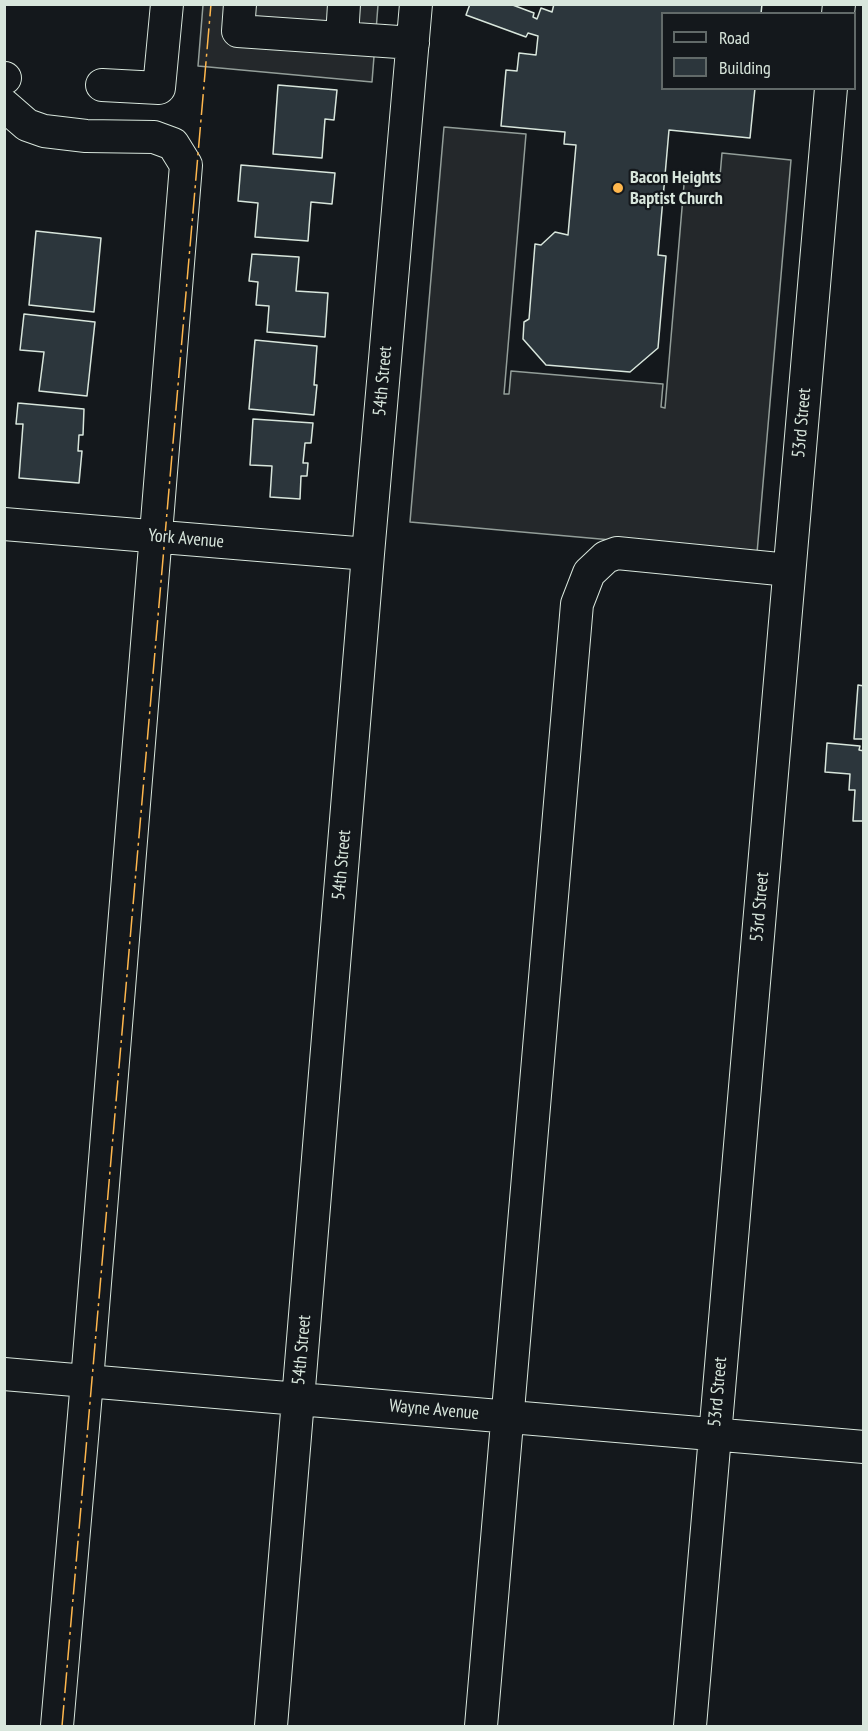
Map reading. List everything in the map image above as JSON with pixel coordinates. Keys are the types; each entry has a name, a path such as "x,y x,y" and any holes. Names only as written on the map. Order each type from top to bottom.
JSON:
{"street":[{"path":"102,85 159,88 167,4"},
{"path":"240,4 238,31 413,43"},
{"path":"342,38 344,4"},
{"name":"54th Street","path":"271,1726 416,4"},
{"name":"53rd Street","path":"690,1726 831,90"},
{"path":"4,105 27,125 44,130 86,136 154,137 173,144 186,165 57,1726"},
{"name":"York Avenue","path":"4,524 368,554"},
{"path":"481,1726 578,604 589,573 606,557 617,553 789,570"},
{"name":"Wayne Avenue","path":"4,1374 864,1447"}],"shaded area":[{"path":"203,5 378,5 372,82 198,66"},
{"path":"444,127 526,134 504,394 509,394 511,371 663,384 661,407 665,408 685,173 720,176 722,153 791,160 757,553 410,522"}],"building":[{"name":"Bacon Heights Baptist Church","path":"470,4 510,4 534,13 533,17 537,19 541,8 552,12 554,4 762,4 761,12 661,12 661,90 755,90 750,138 669,130 658,255 666,256 658,348 630,372 546,365 523,339 524,322 529,319 535,244 541,245 555,232 568,235 576,145 564,144 565,132 501,126 506,70 517,71 519,53 536,55 538,36 528,33 526,37 466,15"},
{"path":"278,85 337,90 334,120 325,119 322,158 273,154"},
{"path":"241,165 335,173 332,204 311,202 308,241 255,237 258,203 238,201"},
{"path":"36,231 101,238 94,312 29,305"},
{"path":"252,254 299,257 296,291 328,293 325,337 267,332 269,306 256,305 258,282 249,281"},
{"path":"24,314 95,322 87,396 39,391 44,352 20,350"},
{"path":"255,340 317,346 314,415 249,409"},
{"path":"18,403 84,409 83,435 79,435 78,451 82,451 79,483 19,478 23,424 16,424"},
{"path":"253,419 313,423 311,443 305,443 303,463 308,463 307,476 301,476 300,499 270,497 272,466 250,465"},
{"path":"858,685 864,686 864,739 854,739"},
{"path":"827,743 860,746 859,750 864,751 864,821 853,821 855,790 849,790 850,774 825,772"}],"power":[{"path":"62,1726 211,4"}],"place":[{"name":"Bacon Heights Baptist Church","path":"618,188"}]}
